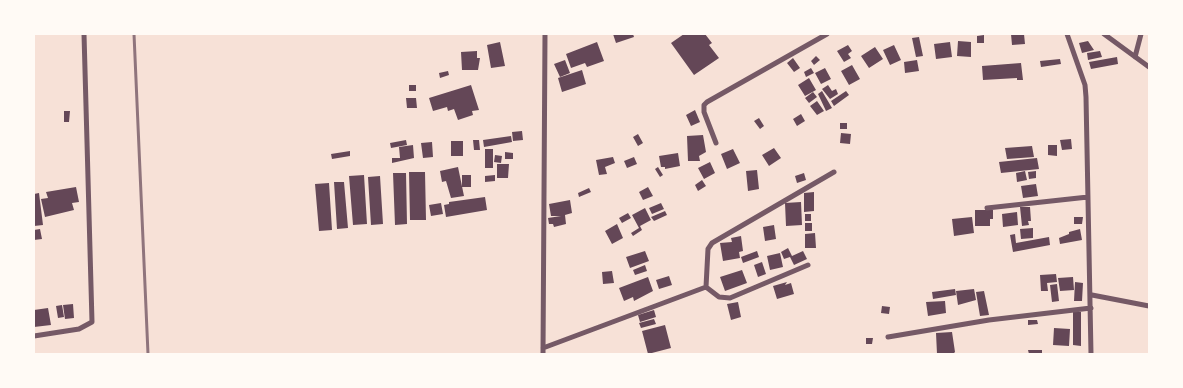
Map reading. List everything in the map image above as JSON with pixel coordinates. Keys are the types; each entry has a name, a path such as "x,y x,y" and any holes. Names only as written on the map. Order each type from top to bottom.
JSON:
{"street":[{"path":"34,336 79,329 92,322 84,34"},
{"path":"545,34 543,351 706,287"},
{"path":"716,143 704,112 704,105 707,102 827,34"},
{"path":"1067,34 1084,85 1092,295 1091,354"},
{"path":"1104,34 1149,67"},
{"path":"1135,57 1141,34"},
{"path":"706,287 708,249 712,243 834,172"},
{"path":"987,208 1088,197"},
{"path":"706,287 719,297 730,298 808,265"},
{"path":"1092,295 1149,306"},
{"path":"888,337 989,320 1091,308"}],"building":[{"path":"613,34 633,34 634,37 616,43"},
{"path":"684,34 705,34 712,43 709,45 719,58 694,75 671,43"},
{"path":"1011,34 1024,34 1025,44 1012,45"},
{"path":"984,35 984,43 977,43 977,36"},
{"path":"919,37 923,56 916,57 912,38"},
{"path":"958,41 971,42 971,57 957,56"},
{"path":"1088,41 1094,50 1082,53 1079,43"},
{"path":"500,42 505,66 491,68 487,45"},
{"path":"597,42 604,61 587,67 585,63 571,68 566,54"},
{"path":"950,42 952,57 936,59 934,44"},
{"path":"848,45 852,51 848,54 851,58 844,62 837,51"},
{"path":"894,45 901,60 890,65 883,50"},
{"path":"875,47 883,59 869,68 861,56"},
{"path":"477,51 477,58 480,58 478,70 462,70 461,52"},
{"path":"1100,51 1102,57 1088,60 1087,53"},
{"path":"816,56 820,60 814,65 811,61"},
{"path":"1117,57 1118,64 1091,69 1089,62"},
{"path":"793,58 800,68 794,72 787,63"},
{"path":"1060,59 1061,64 1041,67 1040,61"},
{"path":"565,60 570,73 560,77 554,64"},
{"path":"917,60 919,71 905,73 904,62"},
{"path":"1021,63 1023,80 1017,80 1017,78 983,80 982,66"},
{"path":"852,65 860,79 849,85 841,71"},
{"path":"811,68 814,73 806,77 804,72"},
{"path":"825,68 831,79 821,84 815,73"},
{"path":"582,70 586,84 562,92 558,78"},
{"path":"448,71 449,75 440,78 439,73"},
{"path":"809,78 816,90 805,96 798,85"},
{"path":"409,85 416,85 416,91 409,91"},
{"path":"471,85 479,110 472,111 473,115 458,120 454,109 448,111 447,107 433,111 429,98"},
{"path":"828,85 832,91 836,89 838,94 830,99 822,89"},
{"path":"822,91 832,108 826,111 818,94"},
{"path":"846,91 849,95 834,106 831,101"},
{"path":"813,92 817,97 809,103 805,98"},
{"path":"406,98 416,98 417,108 407,108"},
{"path":"817,101 824,111 817,115 810,106"},
{"path":"695,110 700,122 691,126 686,115"},
{"path":"64,111 70,111 69,122 64,122"},
{"path":"801,114 805,121 797,126 793,119"},
{"path":"759,118 764,126 760,129 754,121"},
{"path":"840,123 847,123 847,129 840,129"},
{"path":"522,131 523,140 513,141 512,132"},
{"path":"841,133 851,134 850,144 840,143"},
{"path":"638,134 643,143 638,146 633,137"},
{"path":"703,135 706,152 699,156 700,161 688,161 687,136"},
{"path":"511,136 512,142 484,147 483,140"},
{"path":"1071,139 1072,149 1062,150 1060,140"},
{"path":"406,140 407,145 391,148 390,143"},
{"path":"473,140 479,140 480,150 474,150"},
{"path":"451,141 463,141 463,156 451,156"},
{"path":"432,142 433,157 423,158 421,143"},
{"path":"413,145 414,158 392,163 392,158 400,158 399,147"},
{"path":"1048,145 1057,145 1057,156 1048,155"},
{"path":"1032,146 1034,157 1007,159 1005,148"},
{"path":"774,148 781,158 769,166 762,155"},
{"path":"485,149 493,149 493,168 485,168"},
{"path":"733,149 740,163 727,169 721,154"},
{"path":"350,151 350,156 332,159 331,154"},
{"path":"505,152 513,153 513,159 505,159"},
{"path":"678,153 680,166 665,169 665,167 661,167 659,156"},
{"path":"495,155 502,156 501,163 494,162"},
{"path":"613,157 615,163 605,167 607,174 599,175 596,160"},
{"path":"634,157 637,164 627,168 624,161"},
{"path":"1037,158 1039,169 1001,173 999,162"},
{"path":"710,162 715,173 704,179 698,168"},
{"path":"497,164 509,164 508,178 497,178"},
{"path":"458,167 464,196 451,198 446,181 442,182 440,171"},
{"path":"658,167 663,175 660,177 655,169"},
{"path":"757,170 759,189 748,191 746,171"},
{"path":"1025,171 1027,180 1017,182 1016,173"},
{"path":"1036,171 1036,178 1029,179 1028,172"},
{"path":"409,172 425,172 426,220 410,220"},
{"path":"393,173 406,173 407,224 395,225"},
{"path":"804,173 806,180 797,183 795,176"},
{"path":"364,175 367,224 353,225 349,176"},
{"path":"462,175 471,175 471,187 462,187"},
{"path":"495,175 495,181 485,182 485,176"},
{"path":"380,176 383,224 371,225 368,177"},
{"path":"702,180 706,186 698,191 695,185"},
{"path":"334,182 344,182 348,228 337,229"},
{"path":"329,183 332,230 319,231 315,184"},
{"path":"1036,184 1038,196 1023,198 1021,186"},
{"path":"76,187 79,202 72,203 74,210 45,217 41,199 48,198 46,192"},
{"path":"648,187 653,196 643,200 639,192"},
{"path":"589,188 591,192 579,197 578,193"},
{"path":"814,192 814,211 804,212 804,193"},
{"path":"39,193 43,225 34,226 34,194"},
{"path":"485,197 487,210 446,217 444,205 449,204 449,202"},
{"path":"570,200 572,213 565,215 566,224 554,227 553,224 549,224 548,218 561,216 551,216 549,204"},
{"path":"801,202 802,225 786,226 785,203"},
{"path":"441,203 443,214 431,216 429,205"},
{"path":"661,203 664,209 652,214 649,208"},
{"path":"1020,207 1030,207 1031,221 1028,221 1029,225 1022,226"},
{"path":"645,208 651,220 640,226 642,230 633,236 631,233 639,228 632,215"},
{"path":"975,210 993,210 993,219 990,219 990,226 975,226"},
{"path":"665,211 667,215 654,221 651,217"},
{"path":"1017,212 1018,225 1003,227 1002,214"},
{"path":"628,213 631,218 622,223 619,218"},
{"path":"805,214 811,214 811,221 805,221"},
{"path":"972,217 974,233 954,236 952,219"},
{"path":"1074,217 1083,217 1082,224 1074,224"},
{"path":"805,223 812,223 812,231 805,231"},
{"path":"617,224 623,238 612,244 605,231"},
{"path":"774,225 776,239 765,241 763,227"},
{"path":"1033,228 1033,238 1021,239 1020,229"},
{"path":"40,229 42,239 34,240 34,230"},
{"path":"1080,229 1082,240 1060,244 1059,238 1069,234 1069,232"},
{"path":"815,233 816,248 805,248 805,234"},
{"path":"1015,234 1016,243 1049,237 1050,245 1013,252 1010,235"},
{"path":"741,236 743,251 739,252 740,258 723,261 720,243 732,242 731,238"},
{"path":"788,248 792,256 803,251 807,259 794,265 790,257 784,259 781,252"},
{"path":"645,251 649,261 630,268 626,257"},
{"path":"757,251 759,257 743,263 741,257"},
{"path":"780,253 783,267 770,270 767,256"},
{"path":"762,262 766,274 758,277 754,265"},
{"path":"645,265 647,271 635,275 633,270"},
{"path":"742,270 747,283 725,291 720,277"},
{"path":"612,271 614,283 603,284 602,272"},
{"path":"1056,274 1057,282 1047,283 1048,291 1041,291 1040,275"},
{"path":"669,276 672,285 659,289 656,280"},
{"path":"648,277 653,291 634,301 633,297 624,301 619,288"},
{"path":"1073,277 1074,290 1060,291 1058,278"},
{"path":"787,282 785,285 791,283 794,294 777,299 773,286"},
{"path":"1075,282 1083,283 1082,301 1074,301"},
{"path":"1057,284 1059,301 1052,302 1050,285"},
{"path":"955,289 956,295 933,299 932,292"},
{"path":"974,289 976,300 958,305 956,291"},
{"path":"984,291 989,315 980,316 976,292"},
{"path":"945,301 946,313 928,316 926,302"},
{"path":"738,302 741,317 731,320 727,304"},
{"path":"73,304 74,318 65,319 63,305"},
{"path":"62,305 64,317 58,318 56,306"},
{"path":"882,306 890,307 889,314 881,313"},
{"path":"48,308 51,325 34,327 34,310"},
{"path":"654,310 656,317 640,322 638,315"},
{"path":"1073,312 1081,312 1081,346 1073,345"},
{"path":"654,319 656,324 641,328 639,323"},
{"path":"1028,320 1037,320 1038,324 1028,325"},
{"path":"665,325 671,348 648,354 642,331"},
{"path":"1054,328 1070,329 1069,346 1053,345"},
{"path":"952,332 955,352 953,354 937,354 936,333"},
{"path":"866,338 873,338 872,344 866,344"},
{"path":"1028,350 1042,350 1042,354 1029,354"}],"railway":[{"path":"134,34 148,354"}]}
